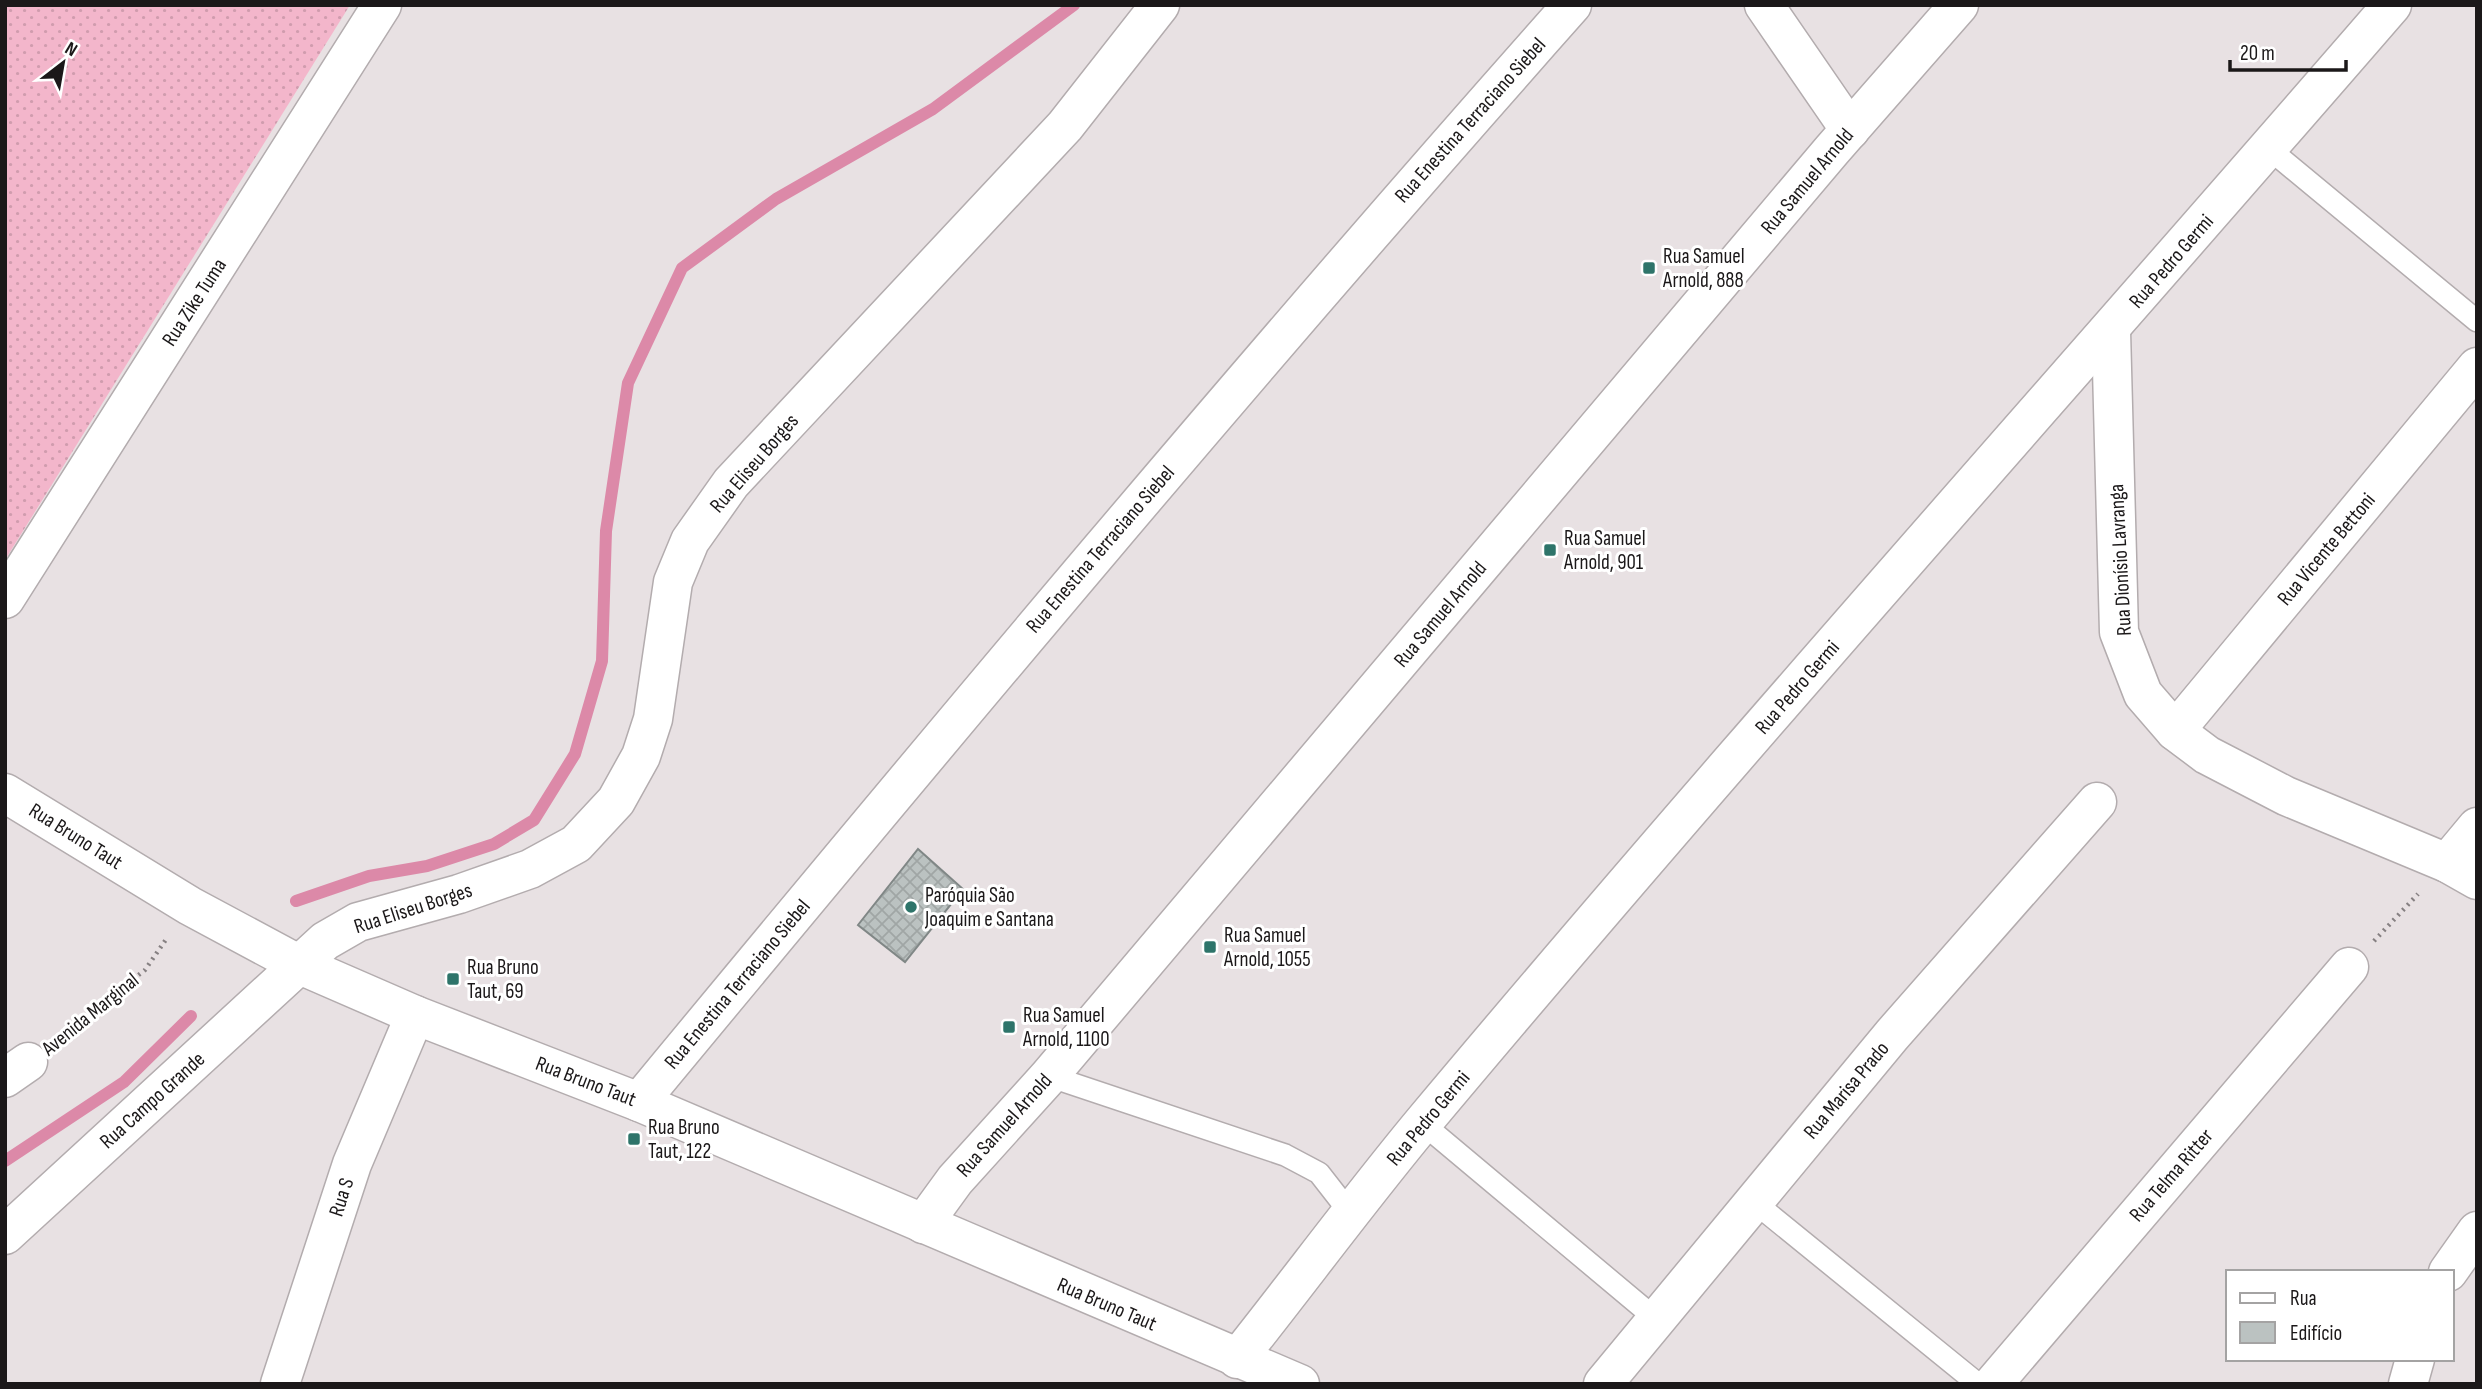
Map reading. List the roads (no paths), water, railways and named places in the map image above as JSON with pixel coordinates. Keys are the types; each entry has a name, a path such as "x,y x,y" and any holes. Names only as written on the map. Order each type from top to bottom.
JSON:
{"street":[{"name":"Rua Zike Tuma","path":"5,599 382,5"},
{"name":"Rua Eliseu Borges","path":"300,965 325,941 358,922 459,894 530,869 576,844 616,802 641,756 653,719 673,582 697,532 731,483 1065,126 1160,5"},
{"name":"Rua Enestina Terraciano Siebel","path":"639,1102 1050,606 1408,189 1572,5"},
{"path":"1763,5 1850,130"},
{"name":"Rua Samuel Arnold","path":"923,1224 955,1180 1049,1076 1850,130 1959,5"},
{"name":"Rua Pedro Germi","path":"1237,1359 1422,1123 1789,694 2111,331 2268,148 2377,13"},
{"name":"Rua Dionísio Lavranga","path":"2111,331 2119,632 2143,694 2175,731 2207,755 2286,796 2462,872"},
{"name":"Rua Vicente Bettoni","path":"2175,731 2477,367"},
{"name":"Rua Bruno Taut","path":"5,793 190,906 300,965 415,1015 639,1102 1300,1384"},
{"name":"Rua Marisa Prado","path":"1603,1384 1892,1035 2097,802"},
{"path":"2462,872 2477,827"},
{"name":"Rua Campo Grande","path":"5,1235 300,965"},
{"name":"Rua Telma Ritter","path":"1993,1384 2349,967"},
{"name":"Rua S","path":"280,1384 352,1164 415,1015"},
{"path":"2449,1270 2477,1231"},
{"path":"2408,1384 2414,1361"}],"lane":[{"path":"2268,148 2477,321"},
{"path":"1049,1076 1285,1155 1319,1172 1351,1214"},
{"path":"1422,1123 1656,1319"},
{"path":"1754,1202 1978,1384"}],"waterway":[{"path":"296,901 369,876 427,866 494,844 534,820 575,754 602,661 606,531 628,383 682,268 776,199 933,109 1074,5"},
{"path":"5,1161 124,1082 191,1016"}],"place":[{"name":"Rua Samuel Arnold, 888","path":"1649,268"},
{"name":"Rua Samuel Arnold, 901","path":"1550,550"},
{"name":"Paróquia São Joaquim e Santana","path":"911,907"},
{"name":"Rua Samuel Arnold, 1055","path":"1210,947"},
{"name":"Rua Bruno Taut, 69","path":"453,979"},
{"name":"Rua Samuel Arnold, 1100","path":"1009,1027"},
{"name":"Rua Bruno Taut, 122","path":"634,1139"}]}
